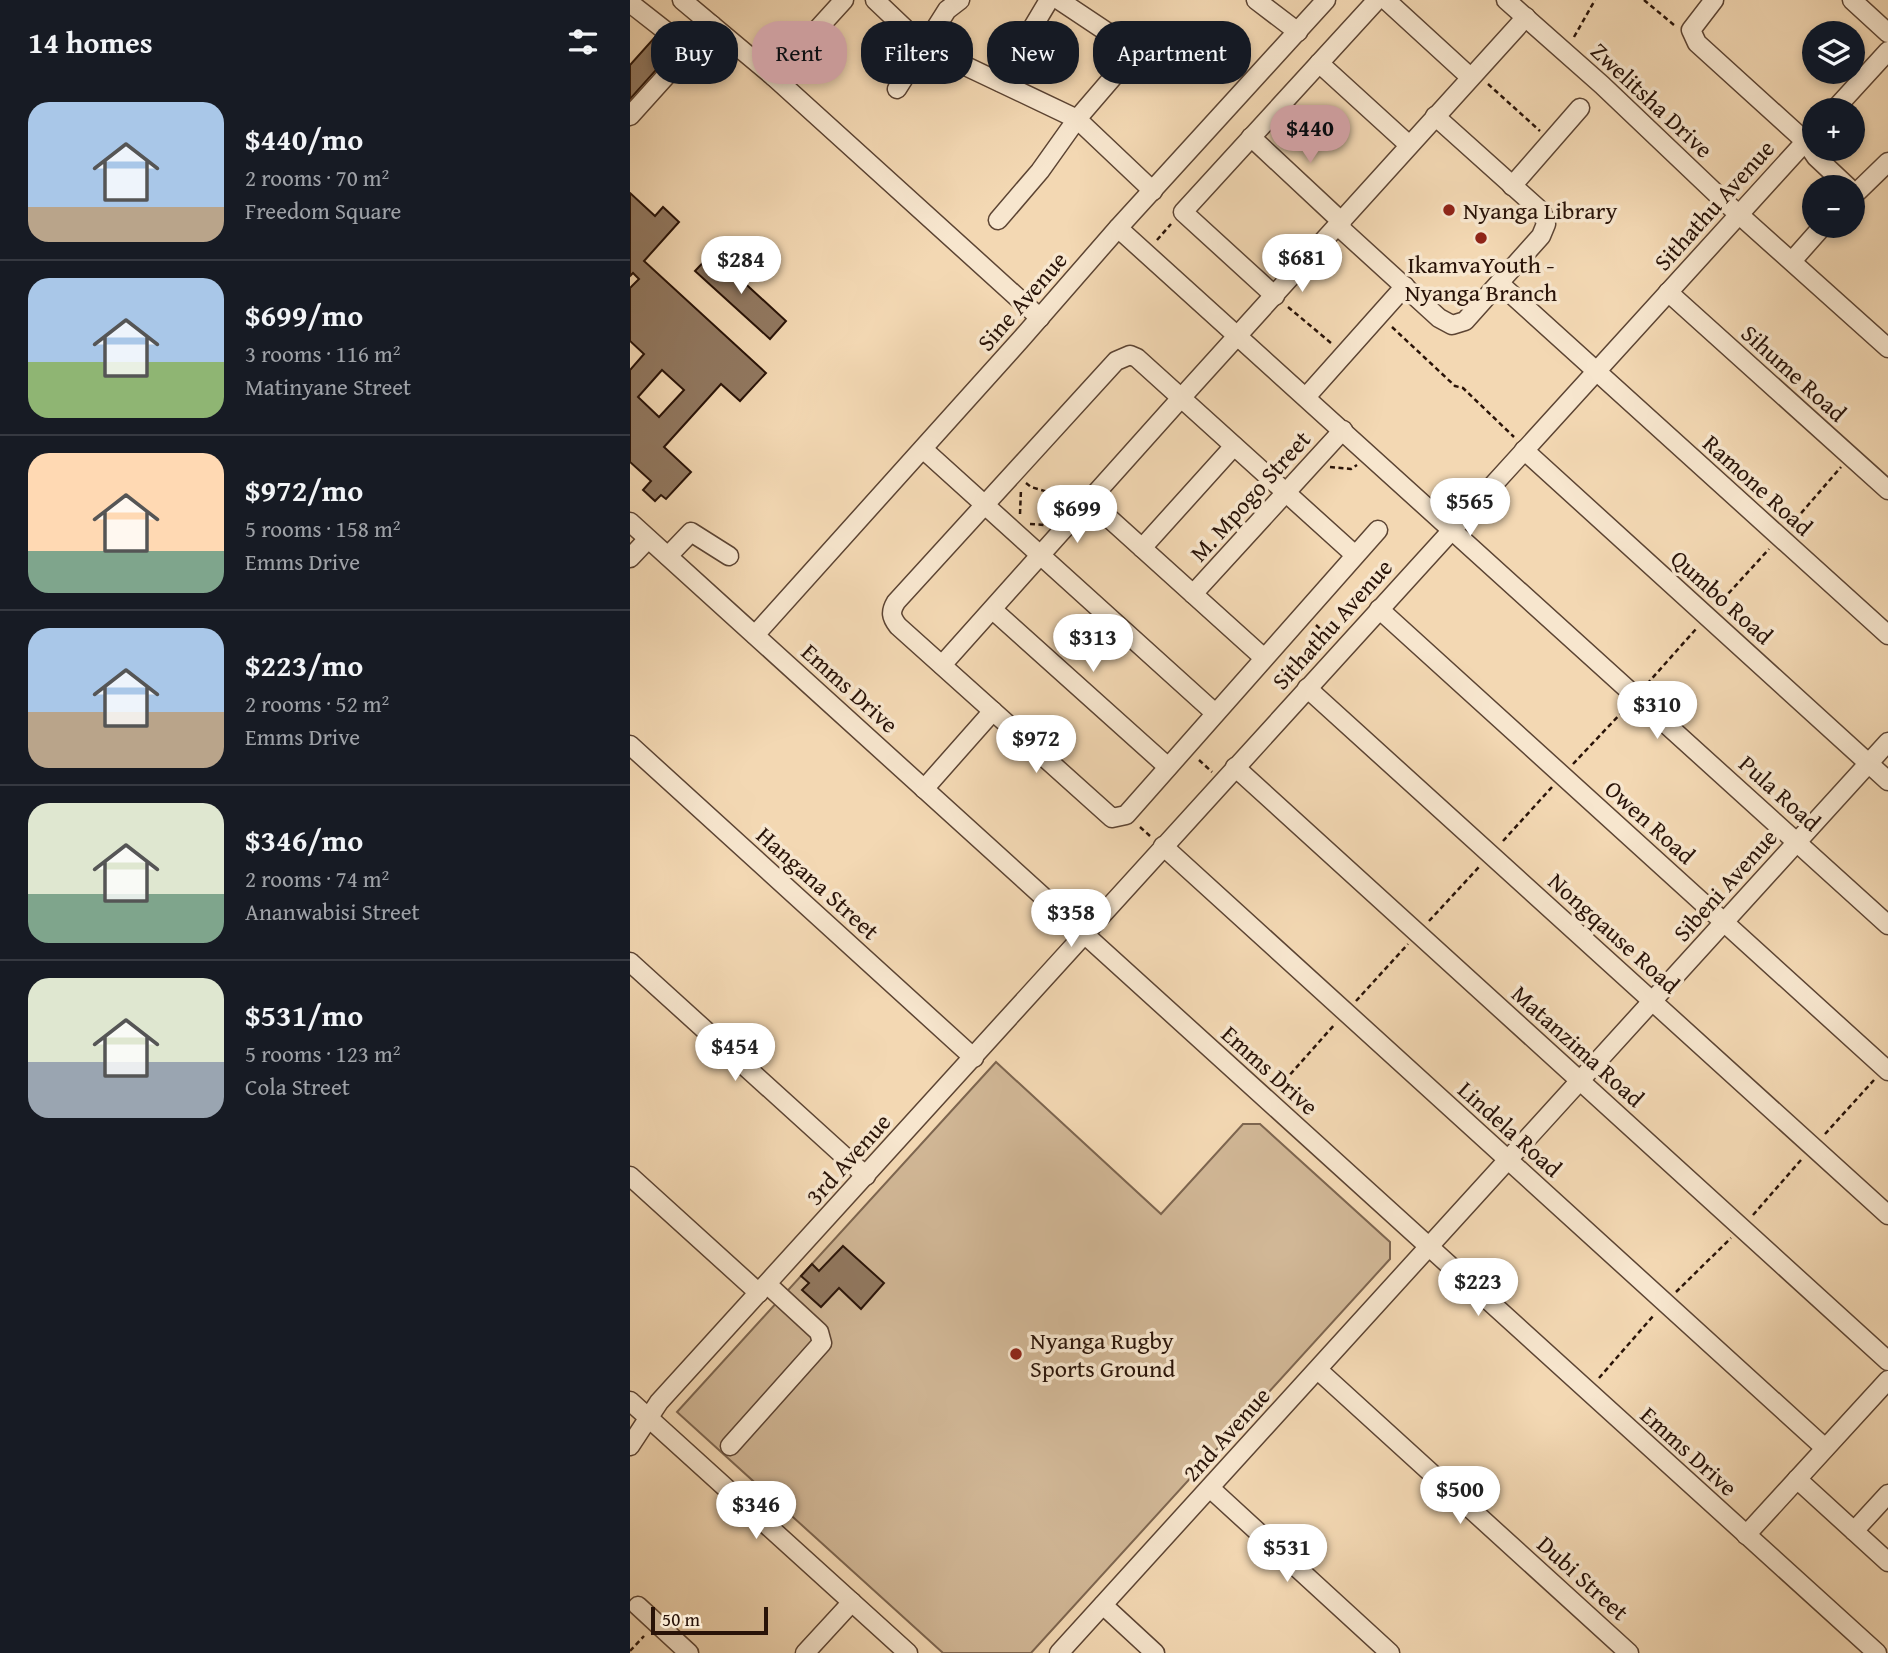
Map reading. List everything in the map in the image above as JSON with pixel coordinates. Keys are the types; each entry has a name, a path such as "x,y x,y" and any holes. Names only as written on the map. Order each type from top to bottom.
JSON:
{"street":[{"path":"682,0 707,21"},
{"path":"825,21 844,0"},
{"path":"875,0 898,21"},
{"path":"940,21 947,10 960,0"},
{"path":"1036,21 1049,0"},
{"path":"998,220 1040,171 1077,119 1123,66 1127,51 1118,39 1059,0"},
{"path":"1256,0 1298,32"},
{"name":"Sine Avenue","path":"755,635 1118,228 1326,0"},
{"path":"1275,296 1183,212 1377,0"},
{"path":"1386,0 1473,75"},
{"name":"Zwelitsha Drive","path":"1506,0 1888,348"},
{"path":"1714,0 1691,30 1696,43 1802,129"},
{"path":"1852,0 1888,33"},
{"path":"630,3 653,21"},
{"path":"942,665 1526,18"},
{"path":"738,47 752,59"},
{"path":"1845,98 1888,51"},
{"path":"1319,63 1409,145"},
{"path":"630,116 659,84"},
{"path":"782,84 1040,318"},
{"path":"897,89 900,84"},
{"path":"1004,84 1077,119 1153,191"},
{"path":"1512,186 1580,108"},
{"path":"1251,137 1439,318 1452,326 1465,321 1541,236 1546,224 1542,212 1435,116"},
{"name":"Sithathu Avenue","path":"1084,934 1802,145"},
{"path":"1819,161 1834,175"},
{"path":"1865,184 1886,169"},
{"name":"Pula Road","path":"1118,228 1888,925"},
{"path":"1792,261 1812,238"},
{"name":"Ramone Road","path":"1499,283 1888,635"},
{"path":"1306,397 1405,286"},
{"name":"Sihume Road","path":"1668,292 1888,491"},
{"path":"1355,555 1137,358 1130,355 1116,361 896,602 891,613 898,626 1112,818 1117,819 1126,815 1378,530"},
{"name":"M. Mpogo Street","path":"1193,594 1343,430"},
{"path":"1142,548 1234,446"},
{"path":"923,449 1215,713"},
{"name":"Qumbo Road","path":"1524,450 1888,781"},
{"path":"1090,501 1264,658"},
{"name":"Emms Drive","path":"630,522 1588,1391 1868,1650"},
{"path":"668,556 691,532 729,556"},
{"path":"630,558 648,539"},
{"name":"Owen Road","path":"1379,609 1888,1070"},
{"path":"993,610 1168,767"},
{"name":"Nongqause Road","path":"1307,688 1888,1215"},
{"path":"924,789 993,710"},
{"name":"Sibeni Avenue","path":"1429,1248 1888,742"},
{"name":"Hangana Street","path":"630,745 974,1058"},
{"name":"Matanzima Road","path":"1235,767 1888,1361"},
{"name":"Lindela Road","path":"1163,846 1825,1448"},
{"name":"3rd Avenue","path":"630,1446 659,1402 1084,934"},
{"path":"630,961 866,1176"},
{"path":"630,1176 819,1332 822,1343 730,1446"},
{"name":"2nd Avenue","path":"1059,1653 1429,1248"},
{"name":"Dubi Street","path":"1318,1370 1629,1653"},
{"path":"1746,1535 1888,1380"},
{"path":"630,1401 908,1653"},
{"path":"1797,1479 1888,1562"},
{"path":"1210,1488 1391,1653"},
{"path":"1854,1531 1888,1494"},
{"path":"805,1653 852,1602"},
{"path":"1102,1605 1155,1653"},
{"path":"638,1606 689,1653"}],"path":[{"path":"1564,51 1584,23 1595,0"},
{"path":"1644,0 1670,24 1691,30"},
{"path":"1473,75 1551,141"},
{"path":"1145,252 1183,212"},
{"path":"1275,296 1345,354"},
{"path":"1379,315 1455,386 1463,388 1524,450"},
{"path":"1311,464 1351,470 1371,455"},
{"path":"1069,525 1019,524 1022,480 1031,487 1066,498 1090,501"},
{"path":"1303,613 1342,650"},
{"path":"1185,747 1222,781"},
{"path":"1126,815 1163,846"},
{"path":"1588,1391 1665,1303 1741,1227"},
{"path":"630,1651 656,1623"}],"shaded area":[{"name":"Nyanga Rugby Sports Ground","path":"996,1062 1161,1214 1243,1124 1260,1124 1390,1242 1390,1259 1031,1653 943,1653 677,1412"}],"building":[{"path":"651,41 651,76 630,99 630,65"},
{"path":"630,193 655,216 663,207 679,222 644,261 766,373 740,401 721,384 664,447 691,472 666,499 661,495 655,501 643,490 651,481 630,462 630,370 644,354 630,341 630,288 639,279 633,273 630,276","holes":["662,370 684,390 659,417 638,397"]},
{"path":"712,253 786,321 770,339 695,271"},
{"path":"843,1246 884,1283 861,1309 839,1288 821,1307 802,1290 809,1283 801,1276 812,1264 819,1271"}],"place":[{"name":"Nyanga Library","path":"1449,210"},
{"name":"IkamvaYouth - Nyanga Branch","path":"1481,238"},
{"name":"Nyanga Rugby Sports Ground","path":"1016,1354"}]}
